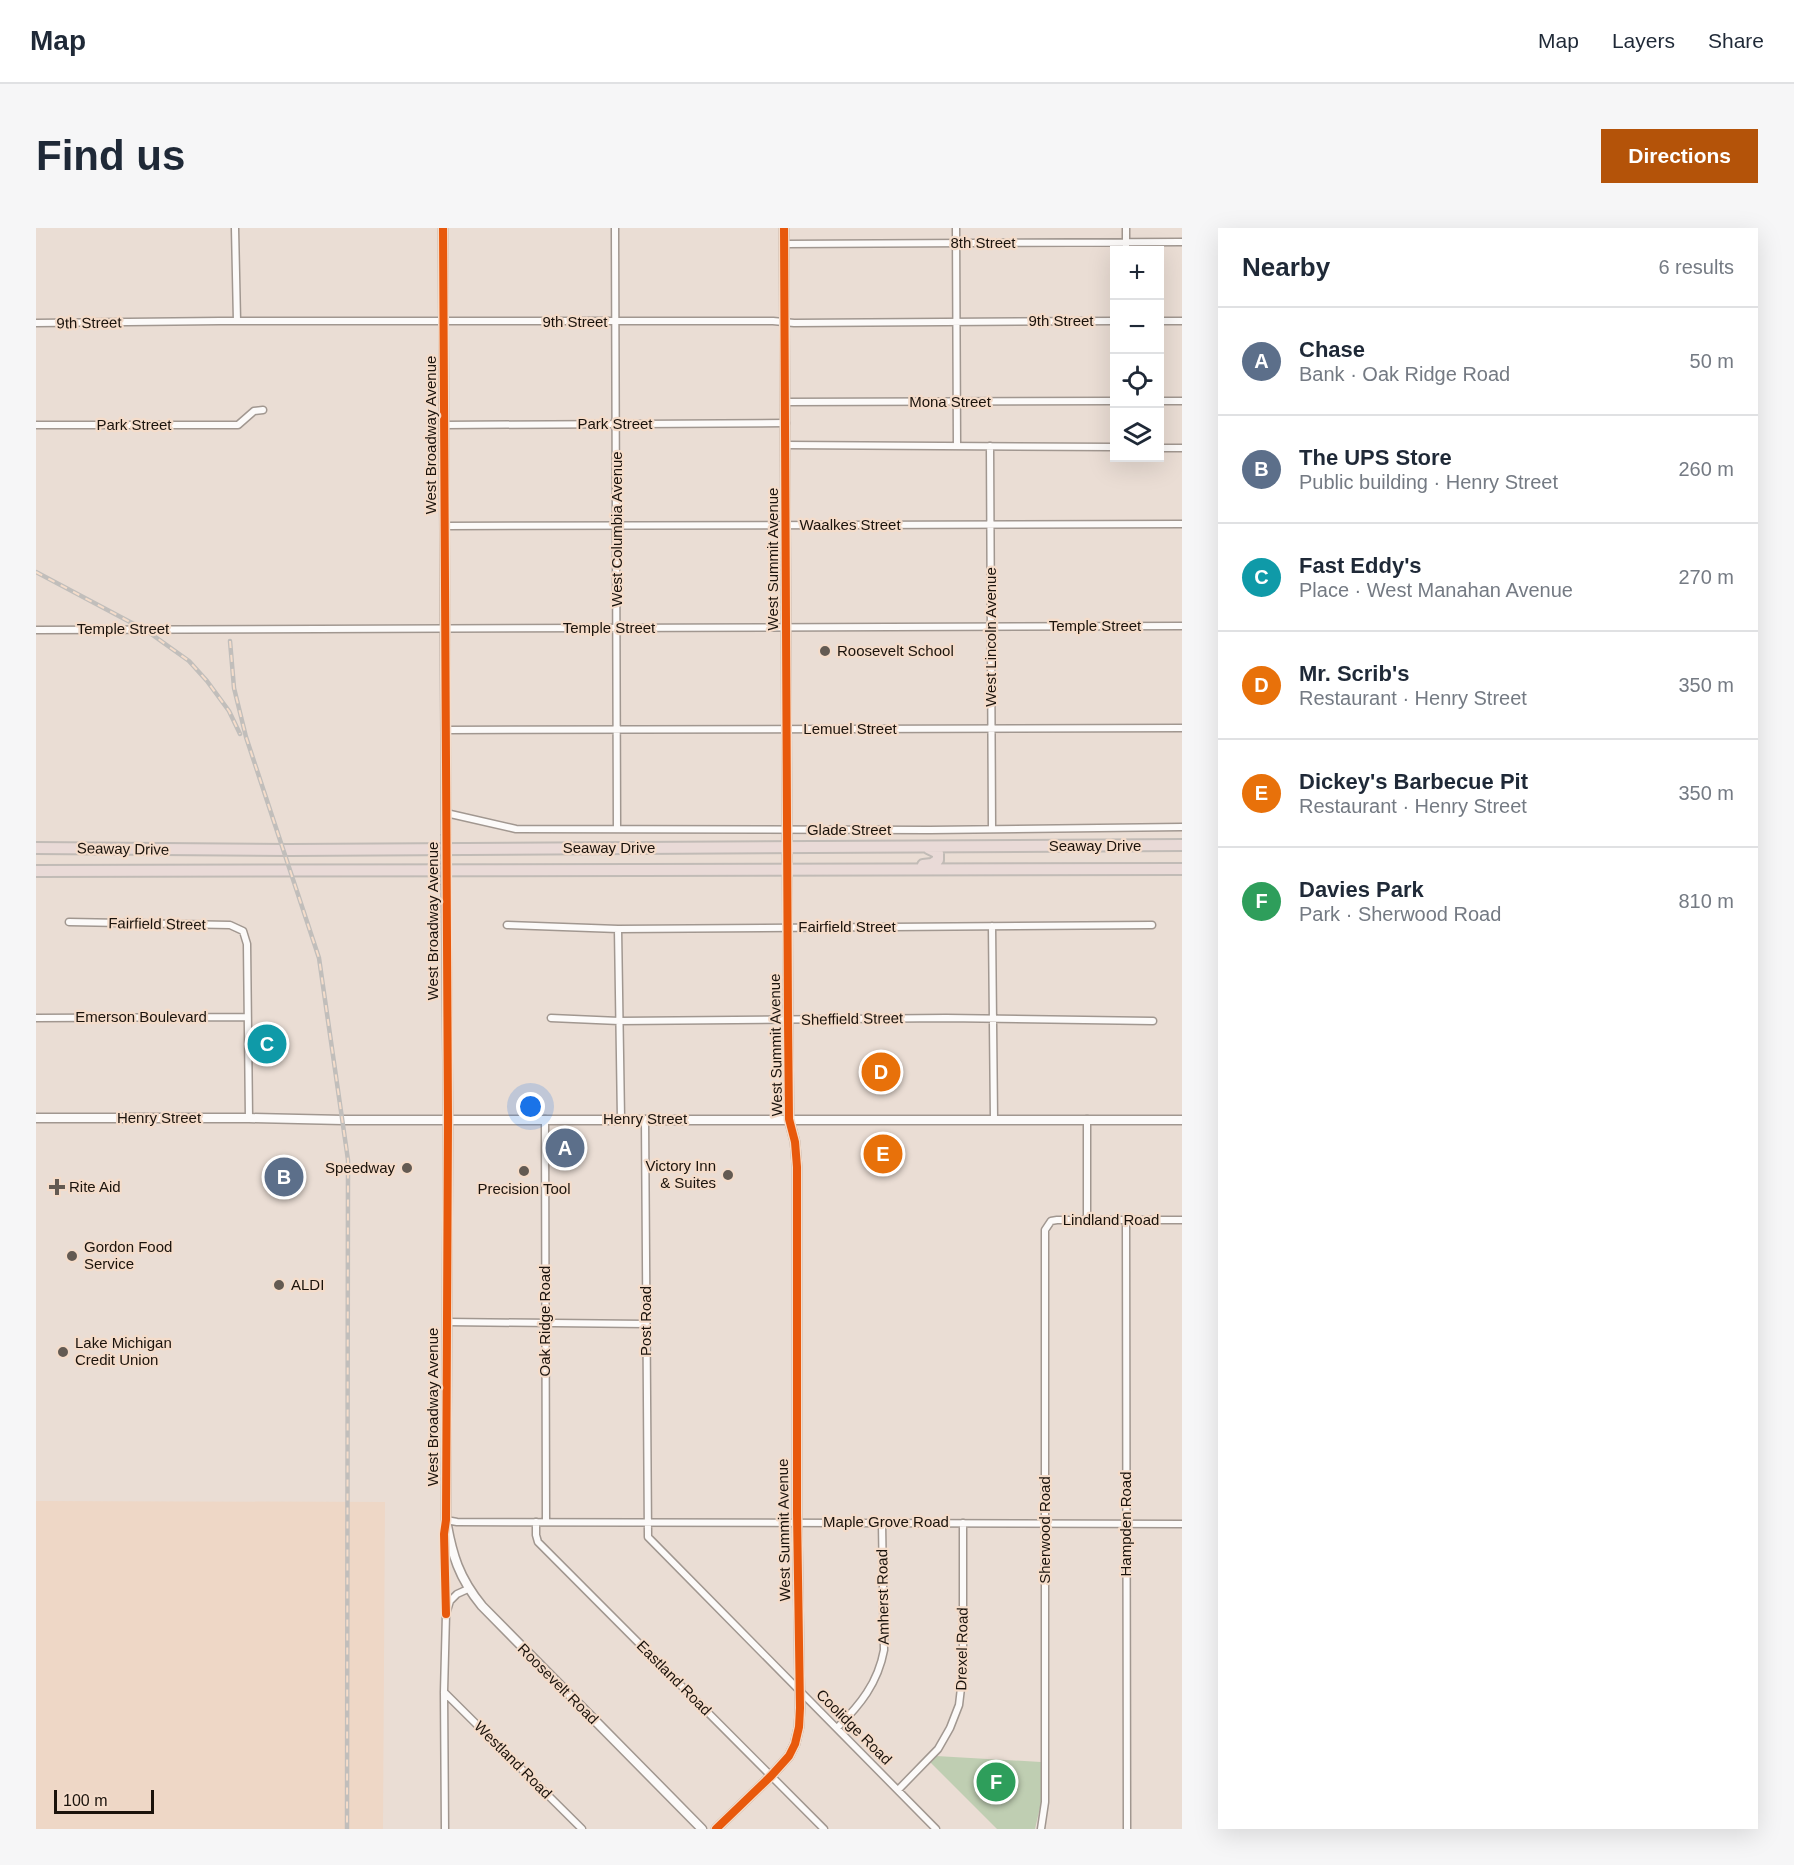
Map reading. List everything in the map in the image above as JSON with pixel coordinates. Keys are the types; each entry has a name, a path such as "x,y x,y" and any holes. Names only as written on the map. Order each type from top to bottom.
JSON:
{"highway":[{"name":"Seaway Drive","path":"36,848 788,849 1182,845"},
{"path":"810,870 827,865 936,863 938,853 926,847"},
{"path":"36,866 140,864 144,859 143,854 134,849"},
{"path":"643,870 639,860 645,854 788,849"},
{"name":"Seaway Drive","path":"36,871 1182,869"}],"street":[{"path":"235,228 237,321"},
{"name":"West Broadway Avenue","path":"444,228 448,1119 446,1520 444,1534 445,1829"},
{"name":"West Columbia Avenue","path":"615,228 617,829"},
{"name":"West Summit Avenue","path":"716,1829 789,1756 799,1727 797,1167 795,1142 789,1119 788,1020 784,228"},
{"path":"956,228 957,445"},
{"path":"1126,228 1126,246"},
{"name":"8th Street","path":"785,244 1182,242"},
{"name":"9th Street","path":"36,323 1110,321"},
{"path":"1164,321 1182,321"},
{"path":"1164,401 1182,400"},
{"name":"Mona Street","path":"785,402 1110,401"},
{"name":"Park Street","path":"36,425 238,425 254,411 263,410"},
{"name":"Park Street","path":"444,424 786,423"},
{"path":"786,445 1110,447"},
{"name":"West Lincoln Avenue","path":"990,446 992,829"},
{"path":"1164,448 1182,448"},
{"name":"Waalkes Street","path":"445,526 1182,524"},
{"name":"Temple Street","path":"36,630 1182,626"},
{"name":"Lemuel Street","path":"446,730 1182,728"},
{"name":"Glade Street","path":"446,813 516,829 787,830 1182,827"},
{"name":"Fairfield Street","path":"69,922 230,925 243,931 247,944 246,1017"},
{"name":"Fairfield Street","path":"507,926 618,929 1152,925"},
{"path":"992,926 993,1119"},
{"path":"618,929 621,1119"},
{"path":"246,1017 249,1118"},
{"name":"Emerson Boulevard","path":"36,1018 246,1017"},
{"name":"Sheffield Street","path":"551,1018 619,1021 928,1018 1153,1021"},
{"name":"Henry Street","path":"36,1118 1182,1120"},
{"name":"Oak Ridge Road","path":"545,1119 546,1522"},
{"name":"Post Road","path":"645,1119 646,1522"},
{"path":"1087,1119 1087,1220"},
{"name":"Lindland Road","path":"1045,1230 1051,1221 1057,1220 1182,1221"},
{"name":"Hampden Road","path":"1125,1220 1127,1829"},
{"name":"Sherwood Road","path":"1041,1829 1045,1802 1045,1230"},
{"path":"447,1322 646,1324"},
{"name":"Maple Grove Road","path":"446,1520 457,1522 1182,1524"},
{"name":"Roosevelt Road","path":"446,1520 458,1570 468,1589 494,1620 702,1829"},
{"name":"Eastland Road","path":"536,1522 538,1542 824,1829"},
{"name":"Coolidge Road","path":"646,1522 646,1534 652,1543 936,1829"},
{"name":"Amherst Road","path":"837,1728 871,1690 883,1658 882,1523"},
{"name":"Drexel Road","path":"898,1790 938,1749 959,1705 963,1671 963,1523"},
{"path":"446,1614 450,1601 457,1594 468,1589"},
{"name":"Westland Road","path":"444,1692 582,1829"}],"shaded area":[{"path":"36,1501 385,1502 383,1829 36,1829"}],"green space":[{"path":"936,1756 1041,1762 1041,1803 1035,1829 997,1829 930,1762"}],"railway":[{"path":"36,572 147,631 189,661 229,711 240,734"},
{"path":"230,641 234,688 246,737 319,958 348,1160 347,1829"}],"cycle path":[{"path":"443,228 448,1119 446,1520 444,1534 446,1614"},
{"path":"716,1829 789,1756 799,1727 800,1708 797,1513 797,1167 795,1142 789,1119 784,228"}],"place":[{"name":"Roosevelt School","path":"825,651"},
{"name":"Fast Eddy's","path":"267,1044"},
{"name":"Mr. Scrib's","path":"881,1072"},
{"name":"Chase","path":"565,1148"},
{"name":"Dickey's Barbecue Pit","path":"883,1154"},
{"name":"Speedway","path":"407,1168"},
{"name":"Precision Tool","path":"524,1171"},
{"name":"Victory Inn & Suites","path":"728,1175"},
{"name":"The UPS Store","path":"284,1177"},
{"name":"Rite Aid","path":"57,1187"},
{"name":"Gordon Food Service","path":"72,1256"},
{"name":"ALDI","path":"279,1285"},
{"name":"Lake Michigan Credit Union","path":"63,1352"},
{"name":"Davies Park","path":"996,1782"}]}
